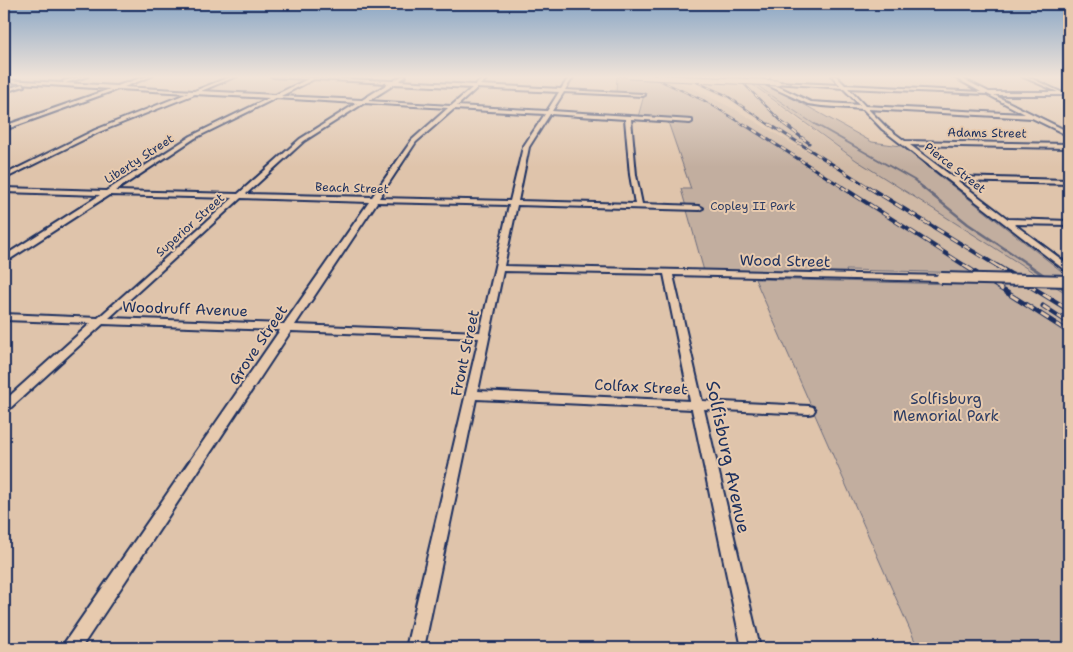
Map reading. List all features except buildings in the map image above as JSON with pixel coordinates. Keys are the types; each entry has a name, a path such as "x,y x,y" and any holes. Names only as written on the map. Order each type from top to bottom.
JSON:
{"street":[{"path":"4,128 64,106"},
{"path":"4,176 97,131 158,106"},
{"name":"Liberty Street","path":"4,260 200,134 257,106"},
{"name":"Superior Street","path":"4,407 302,140 355,106"},
{"path":"442,106 690,121"},
{"name":"Front Street","path":"416,648 527,142 551,106"},
{"path":"852,106 1034,116"},
{"path":"1015,106 1069,134"},
{"name":"Grove Street","path":"71,648 414,140 452,107"},
{"name":"Pierce Street","path":"864,107 878,123 1069,269"},
{"path":"628,118 633,175 639,207"},
{"name":"Adams Street","path":"904,143 1069,146"},
{"path":"951,179 1069,182"},
{"name":"Beach Street","path":"4,190 699,208"},
{"path":"1006,221 1069,223"},
{"name":"Wood Street","path":"499,268 1069,281"},
{"name":"Solfisburg Avenue","path":"668,273 751,648"},
{"name":"Woodruff Avenue","path":"4,317 484,335"},
{"name":"Colfax Street","path":"471,395 809,410"}],"shaded area":[{"path":"714,106 729,106 810,154 740,106 780,106 856,160 1069,295 1069,335"}],"green space":[{"name":"Copley II Park","path":"641,106 714,106 976,273 846,270 847,273 704,271 681,189 691,189 667,119 638,117"},
{"path":"783,106 807,106 872,142 901,146 1069,277 1069,295 856,160"},
{"name":"Solfisburg Memorial Park","path":"755,279 993,285 1069,335 1069,648 918,648"}],"waterway":[{"path":"788,106 817,126"},
{"path":"815,124 914,180 924,188"},
{"path":"922,187 968,224 1032,267"},
{"path":"1030,266 1048,278"},
{"path":"1057,284 1069,292"}],"railway":[{"path":"714,106 746,126"},
{"path":"743,106 771,126"},
{"path":"766,106 784,124"},
{"path":"744,124 844,188"},
{"path":"769,124 870,188"},
{"path":"784,124 809,143"},
{"path":"842,187 967,267"},
{"path":"868,187 999,267"},
{"path":"965,266 1069,332"},
{"path":"997,266 1069,310"},
{"path":"1043,306 1069,323"}]}
